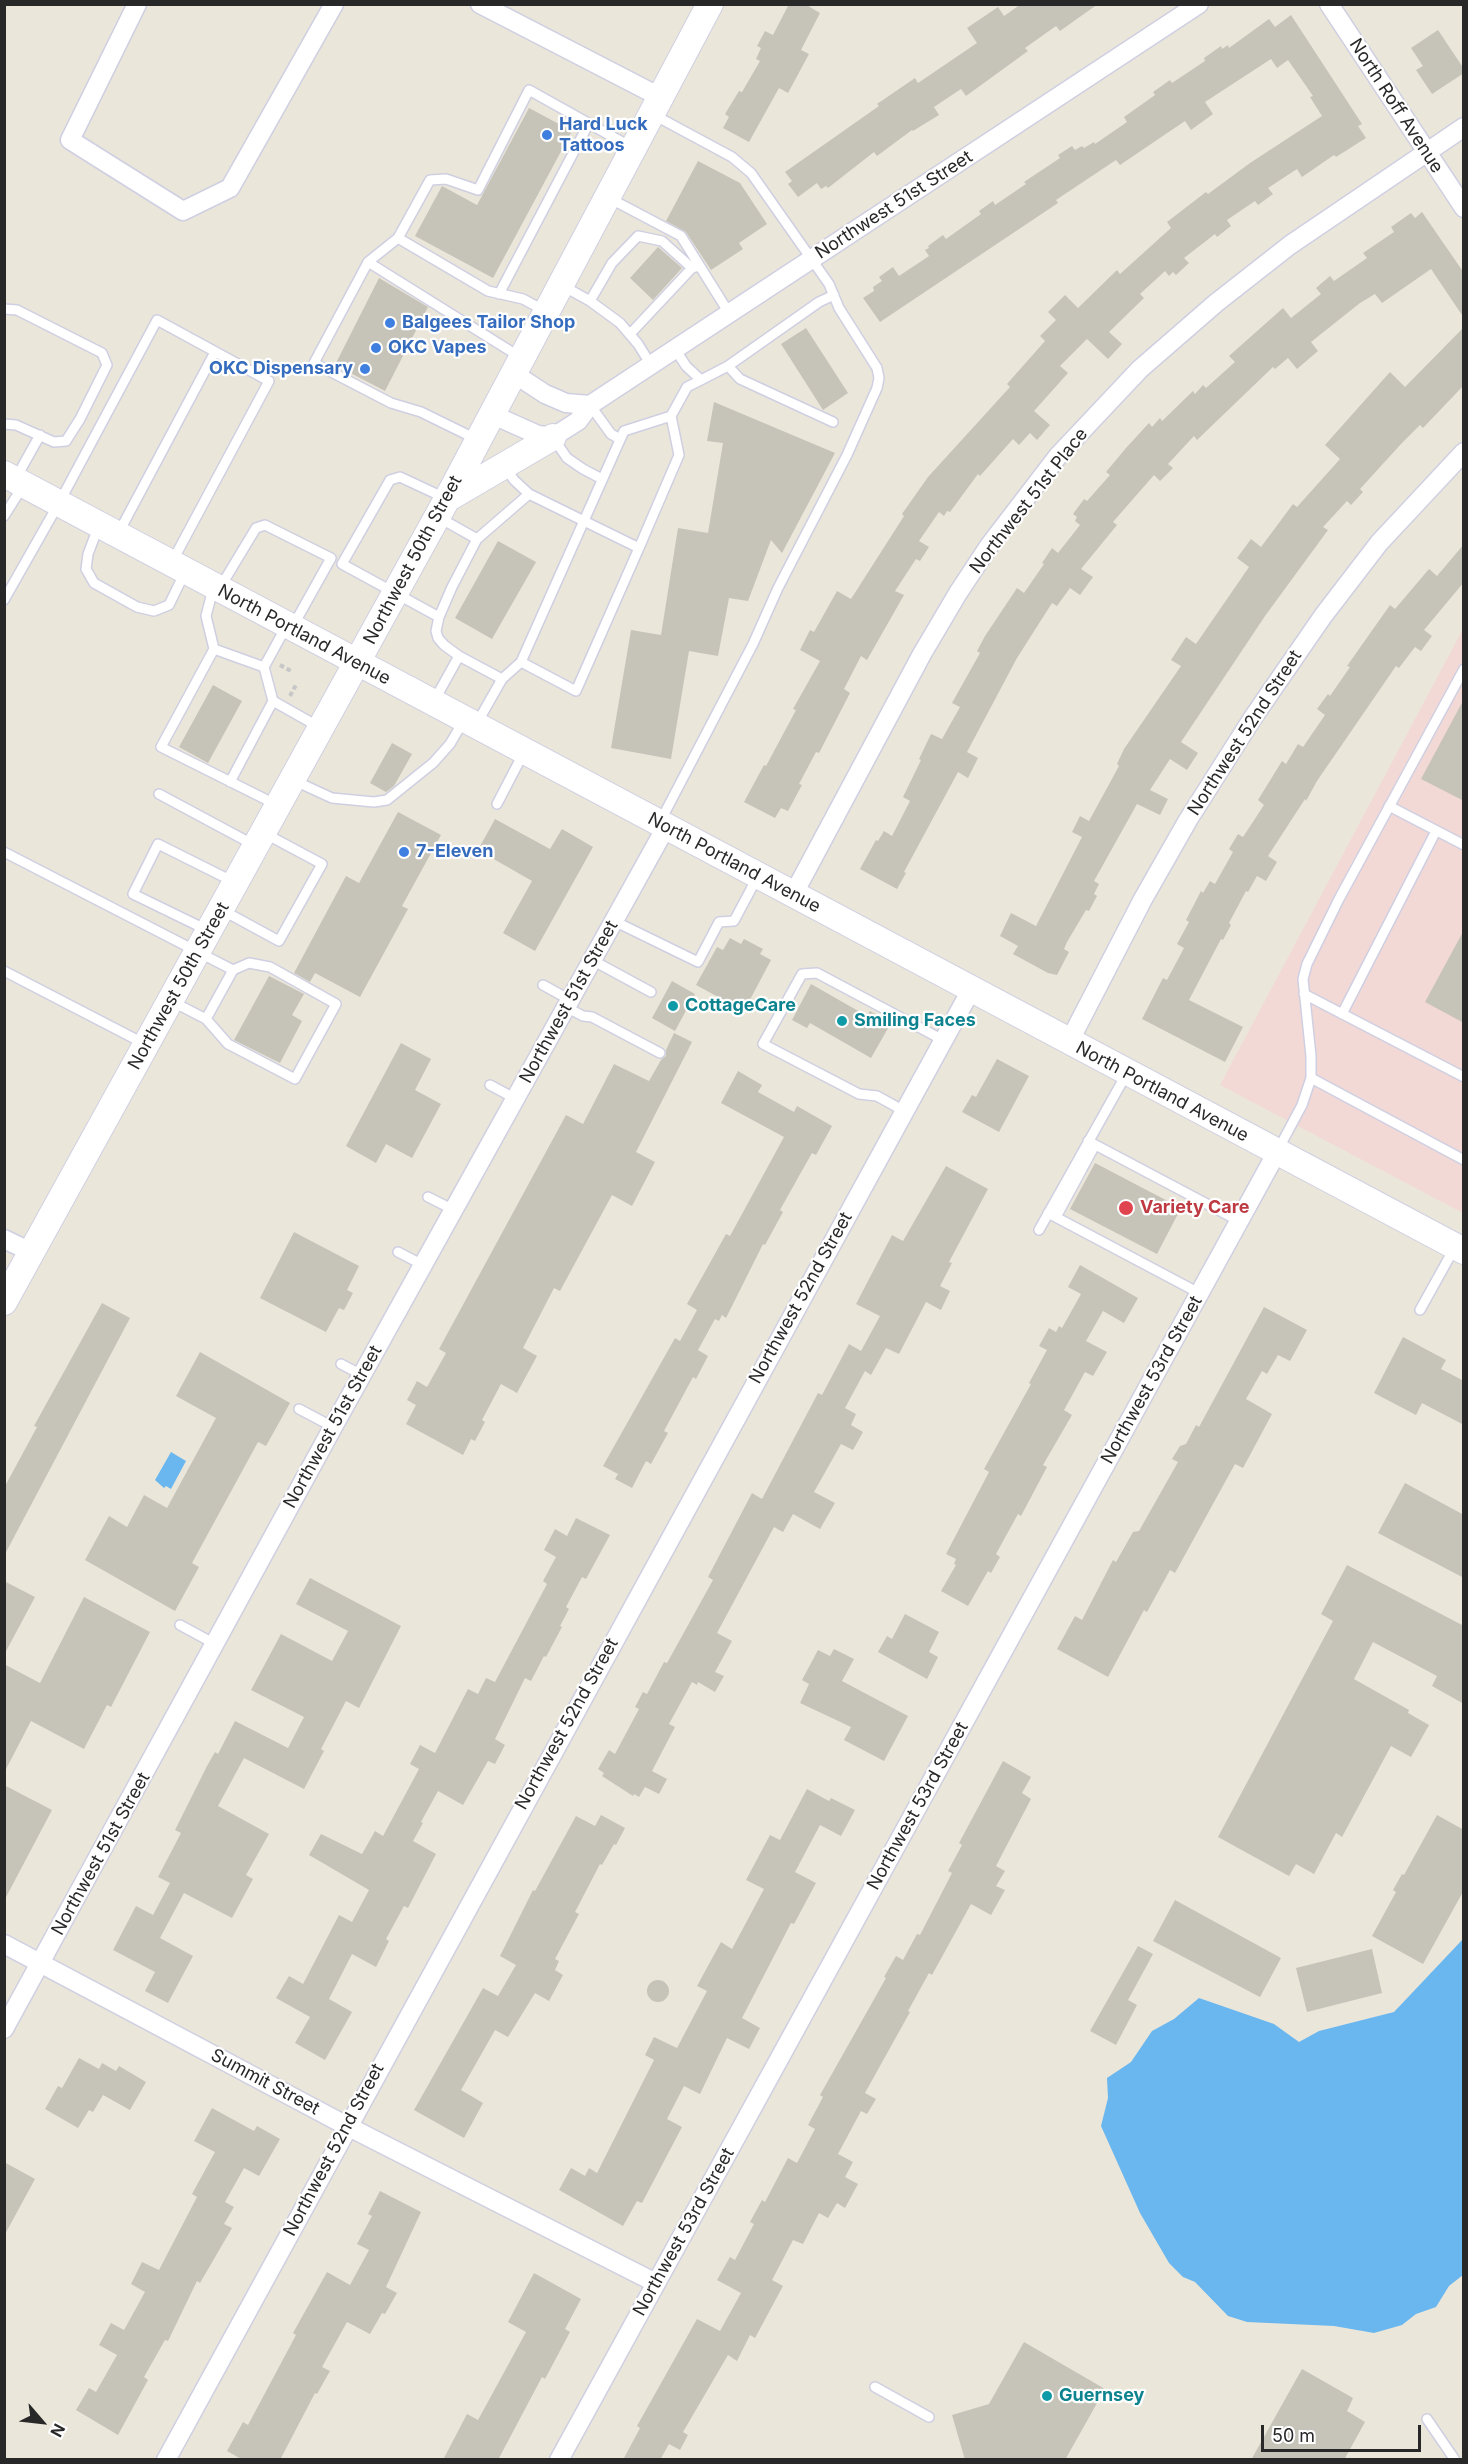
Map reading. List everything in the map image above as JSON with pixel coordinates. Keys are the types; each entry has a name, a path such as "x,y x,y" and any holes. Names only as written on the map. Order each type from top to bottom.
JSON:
{"main road":[{"name":"Northwest 50th Street","path":"4,1302 442,508 710,4"},
{"path":"442,508 553,437"},
{"name":"North Portland Avenue","path":"14,479 1459,1249"}],"street":[{"path":"137,4 70,140 183,211 230,188 334,4"},
{"path":"480,4 656,105"},
{"name":"Northwest 51st Street","path":"553,437 578,421 590,405 651,364 1199,4"},
{"name":"North Roff Avenue","path":"1329,4 1464,208"},
{"name":"Northwest 51st Place","path":"793,895 921,654 989,546 1058,456 1140,369 1216,303 1290,245 1464,127"},
{"path":"517,365 545,394 566,403 590,405"},
{"path":"491,414 538,435 553,437"},
{"name":"Northwest 52nd Street","path":"1069,1042 1188,820 1252,719 1323,616 1379,543 1464,452"},
{"name":"Northwest 51st Street","path":"4,2029 333,1427 614,921 662,825"},
{"name":"Northwest 52nd Street","path":"166,2460 346,2126 971,990"},
{"name":"Northwest 53rd Street","path":"560,2460 1277,1152"},
{"path":"4,1239 32,1252"},
{"name":"Summit Street","path":"4,1944 346,2126 656,2283"}],"lane":[{"path":"478,440 421,412 391,404 314,363 368,262 398,238 430,180 446,179 477,190 529,90 633,148"},
{"path":"656,105 743,165 812,259 877,368 879,378 877,388 847,455 778,588 753,644 662,825"},
{"path":"500,294 589,123"},
{"path":"607,197 681,236 695,267 729,313"},
{"path":"590,301 612,263 638,236 662,241 695,267"},
{"path":"398,238 488,291 523,299 546,312"},
{"path":"368,262 517,365"},
{"path":"630,333 695,267"},
{"path":"560,285 606,312 630,333 651,364"},
{"path":"521,662 576,691 679,454 671,416 687,387 728,366 802,313 834,296"},
{"path":"4,309 17,310 102,353 107,365 66,441 54,442 16,424 4,424"},
{"path":"4,600 157,320 269,381 178,568 169,605 154,611 137,608 94,583 86,569 87,554 109,530 215,352"},
{"path":"675,349 686,366 701,380"},
{"path":"728,366 740,379 832,422"},
{"path":"590,405 611,434 620,439"},
{"path":"293,780 332,798 374,802 387,800 433,763 469,723 502,679 521,662 624,431 671,416"},
{"path":"4,516 14,479 40,435"},
{"path":"553,437 567,458 602,479"},
{"path":"506,467 514,480 529,494 639,548"},
{"path":"342,564 390,480 400,477 442,508 477,539"},
{"path":"502,679 459,656 438,638 436,631 439,617 477,539 529,494"},
{"path":"279,806 161,747 214,649 206,616 216,588 256,528 265,525 439,617"},
{"path":"230,782 273,701 264,667 331,558"},
{"path":"214,649 264,667"},
{"path":"433,704 459,656"},
{"path":"1277,1152 1302,1105 1311,1078 1303,979 1307,964 1389,806 1464,669"},
{"path":"273,701 321,728"},
{"path":"496,804 525,752"},
{"path":"4,852 210,931 279,941 322,864 260,840 159,794"},
{"path":"1389,806 1464,845"},
{"path":"1342,1014 1436,831"},
{"path":"233,970 210,931 133,894 158,844 236,883"},
{"path":"614,921 698,962 719,922 734,921 758,876"},
{"path":"592,960 651,992"},
{"path":"171,1001 206,1019 228,1044 295,1079 336,1004 270,967 249,963 233,970 206,1019"},
{"path":"4,971 147,1045"},
{"path":"904,1111 877,1096 859,1094 763,1044 802,974 817,973 943,1040"},
{"path":"543,985 583,1016 592,1017 660,1053"},
{"path":"1304,994 1464,1077"},
{"path":"1039,1230 1052,1215 1127,1073"},
{"path":"1311,1078 1464,1160"},
{"path":"490,1085 516,1099"},
{"path":"1092,1143 1239,1221"},
{"path":"428,1197 454,1210"},
{"path":"1052,1215 1199,1293"},
{"path":"1420,1310 1459,1249"},
{"path":"398,1252 423,1265"},
{"path":"341,1364 362,1375"},
{"path":"299,1409 333,1427"},
{"path":"180,1626 215,1644"},
{"path":"875,2387 929,2417"},
{"path":"1427,2419 1455,2460"}],"shaded area":[{"path":"1463,629 1463,1213 1220,1085"}],"water":[{"path":"171,1452 186,1461 171,1489 166,1486 164,1488 155,1480"},
{"path":"1463,1939 1463,2275 1449,2286 1436,2307 1416,2314 1402,2325 1374,2333 1334,2326 1247,2322 1228,2316 1195,2282 1183,2277 1169,2263 1140,2213 1101,2126 1108,2098 1107,2078 1131,2062 1152,2031 1174,2019 1199,1998 1274,2024 1299,2042 1319,2031 1394,2012"}],"building":[{"path":"789,4 805,4 820,13 801,50 809,54 788,93 779,88 749,142 723,128 729,117 725,114 739,91 742,92 760,61 756,59 761,48 757,46 765,31 773,35"},
{"path":"1021,4 1098,4 1060,31 1056,26 1025,48 1028,51 966,96 961,89 934,107 939,115 912,130 877,156 874,152 828,188 826,186 821,189 817,183 798,197 788,184 792,181 785,172 915,78 918,83 977,43 967,28 998,7 1004,16"},
{"path":"1291,15 1362,124 1358,126 1366,138 1336,157 1334,155 1302,177 1297,169 1268,188 1273,194 1258,205 1255,201 1227,220 1231,226 1217,237 1215,234 1184,258 1189,263 1176,275 1173,272 1169,276 1165,271 1140,294 1144,298 1109,332 1122,344 1108,359 1087,339 1060,366 1068,373 1034,411 1050,425 1037,440 1030,433 1019,445 1013,439 980,476 978,474 950,512 947,511 944,516 939,512 919,541 929,547 920,561 916,559 895,591 904,595 867,660 861,656 844,689 850,693 819,753 816,752 799,784 802,785 788,811 781,808 775,818 744,802 764,765 766,766 796,710 793,709 820,661 800,650 810,630 814,632 837,591 851,599 904,516 902,514 928,477 1010,387 1007,384 1045,341 1040,336 1056,320 1048,312 1065,295 1078,308 1117,270 1120,274 1171,228 1167,222 1206,192 1208,194 1250,163 1322,116 1310,97 1313,96 1288,60 1277,68 1271,59 1205,102 1213,114 1191,130 1185,121 1120,165 1116,160 1056,200 1058,203 880,322 863,298 874,291 873,287 882,281 879,277 893,267 899,276 929,256 925,250 943,235 946,239 981,214 979,211 993,201 995,205 1026,184 1024,182 1060,158 1058,155 1072,146 1075,150 1094,142 1095,144 1127,122 1124,117 1155,95 1153,92 1170,80 1172,83 1205,61 1204,58 1221,46 1222,49 1228,45 1229,48 1269,19 1275,27"},
{"path":"1438,30 1464,69 1464,73 1432,94 1416,70 1423,66 1411,48"},
{"path":"529,108 572,131 493,278 415,236 442,186 477,205"},
{"path":"698,161 740,183 767,224 739,243 743,249 711,270 686,232 666,221"},
{"path":"1422,212 1464,273 1464,318 1431,269 1382,303 1375,294 1360,303 1311,342 1318,351 1297,369 1288,358 1275,369 1273,367 1197,440 1194,436 1168,464 1173,468 1160,481 1154,475 1113,522 1117,525 1081,569 1093,577 1080,595 1070,588 1057,606 1052,603 1017,658 967,752 978,758 968,778 958,772 897,889 860,869 876,840 878,841 884,831 892,836 910,801 903,797 921,760 919,759 931,734 942,739 960,707 952,703 980,653 977,651 985,636 1017,588 1024,593 1052,548 1058,553 1080,525 1075,521 1077,517 1073,514 1084,499 1087,501 1110,475 1106,472 1126,448 1149,423 1152,427 1160,418 1162,421 1193,391 1195,394 1203,385 1206,388 1235,362 1229,356 1283,308 1291,318 1321,294 1316,288 1330,276 1334,281 1367,258 1363,253 1394,232 1391,227 1411,213 1415,218"},
{"path":"658,247 682,268 653,300 630,278"},
{"path":"379,278 428,307 385,391 335,365"},
{"path":"1464,327 1464,385 1423,428 1420,425 1401,444 1360,489 1363,492 1351,505 1347,501 1323,527 1328,530 1265,616 1181,742 1198,753 1187,770 1170,759 1150,790 1168,799 1160,815 1137,804 1094,881 1099,884 1094,894 1097,896 1067,942 1064,949 1069,952 1057,975 1048,973 1013,954 1018,946 1000,936 1011,913 1036,926 1082,837 1072,832 1080,816 1089,821 1119,766 1117,764 1124,749 1181,666 1171,660 1186,637 1196,644 1249,567 1237,558 1251,539 1261,547 1293,504 1297,507 1340,459 1325,445 1390,372 1405,387"},
{"path":"806,328 848,393 823,410 781,344"},
{"path":"714,402 835,453 782,553 771,540 748,601 729,598 718,656 689,651 671,759 611,748 631,630 661,635 678,528 708,533 723,443 707,441"},
{"path":"498,541 536,562 492,639 455,618"},
{"path":"1464,544 1464,582 1424,630 1432,636 1421,651 1415,647 1399,668 1396,666 1317,781 1268,856 1277,862 1266,881 1257,876 1248,892 1246,891 1229,923 1231,925 1223,940 1221,939 1189,1000 1243,1027 1225,1062 1142,1019 1163,978 1167,980 1184,948 1177,944 1189,922 1186,920 1201,891 1203,893 1210,881 1215,884 1233,852 1229,849 1238,834 1243,837 1264,805 1258,800 1282,761 1286,764 1298,744 1303,747 1325,715 1317,709 1328,694 1330,696 1350,667 1347,666 1390,605 1395,609 1429,569 1437,576"},
{"path":"213,685 242,701 208,763 179,747"},
{"path":"1464,699 1464,801 1421,779"},
{"path":"392,743 412,754 394,786 386,792 370,783"},
{"path":"398,812 441,835 402,906 408,909 360,997 315,973 310,982 294,973 346,876 359,883"},
{"path":"495,819 550,849 562,829 593,847 535,951 503,933 532,881 478,850"},
{"path":"1464,930 1464,1023 1425,1002"},
{"path":"730,938 741,944 744,939 763,949 760,954 771,960 744,1011 696,985 717,947 723,950"},
{"path":"269,976 304,994 292,1015 302,1021 280,1063 234,1040"},
{"name":"CottageCare","path":"672,981 695,994 675,1031 652,1018"},
{"name":"Smiling Faces","path":"811,984 867,1016 870,1011 891,1023 871,1058 810,1023 807,1028 792,1020"},
{"path":"674,1033 692,1042 636,1152 655,1162 632,1206 612,1195 560,1291 554,1288 523,1348 537,1356 517,1393 501,1384 482,1420 485,1422 475,1441 471,1439 463,1455 406,1424 416,1405 407,1400 417,1381 427,1387 446,1353 439,1349 566,1115 583,1124 614,1064 649,1081 661,1060 666,1056 666,1050"},
{"path":"401,1043 431,1059 415,1090 441,1104 412,1158 386,1144 376,1163 346,1146"},
{"path":"997,1059 1029,1076 999,1132 962,1112 972,1095 976,1097"},
{"path":"738,1071 762,1085 758,1092 794,1112 797,1106 832,1126 816,1155 812,1153 780,1210 783,1212 765,1245 763,1244 726,1318 722,1315 719,1321 715,1319 698,1350 708,1356 696,1379 693,1377 664,1431 668,1433 651,1464 646,1461 632,1488 615,1479 618,1474 603,1466 675,1338 680,1341 697,1310 687,1304 726,1234 730,1236 784,1137 721,1103"},
{"name":"Variety Care","path":"1095,1163 1181,1208 1157,1254 1070,1209"},
{"path":"946,1166 988,1189 949,1262 952,1263 940,1286 950,1291 941,1310 926,1302 899,1354 886,1348 871,1375 865,1371 845,1408 856,1414 851,1425 863,1432 853,1450 841,1444 814,1492 835,1503 820,1529 793,1514 783,1532 774,1527 717,1633 732,1641 715,1672 724,1676 715,1692 698,1682 697,1685 692,1682 669,1724 675,1727 652,1771 667,1779 659,1794 645,1787 639,1797 634,1794 633,1796 602,1776 604,1773 598,1769 609,1750 615,1754 639,1709 635,1707 643,1692 647,1694 664,1662 667,1663 713,1580 708,1577 752,1493 762,1499 818,1393 822,1395 849,1344 861,1351 880,1316 856,1304 892,1235 903,1241"},
{"path":"294,1232 359,1266 347,1290 353,1293 344,1310 339,1308 326,1332 260,1298"},
{"path":"1080,1265 1138,1298 1124,1323 1103,1311 1086,1341 1107,1352 1093,1376 1085,1372 1064,1410 1072,1415 1043,1465 1047,1467 1021,1516 1018,1514 996,1554 1000,1557 991,1573 988,1571 968,1606 941,1591 956,1565 954,1564 956,1559 946,1554 989,1472 984,1469 1047,1350 1039,1346 1049,1328 1056,1332 1059,1326 1062,1328 1081,1294 1068,1287"},
{"path":"102,1303 130,1318 4,1556 4,1488 37,1427 34,1426"},
{"path":"1264,1307 1307,1330 1290,1361 1278,1355 1267,1374 1262,1371 1246,1399 1272,1414 1243,1468 1235,1464 1175,1573 1170,1570 1147,1612 1144,1610 1108,1677 1057,1649 1075,1616 1082,1620 1113,1560 1116,1562 1133,1532 1139,1531 1178,1462 1172,1459 1180,1446 1186,1444 1196,1425 1199,1427"},
{"path":"1403,1337 1446,1360 1441,1369 1464,1381 1464,1425 1422,1403 1416,1415 1374,1393"},
{"path":"200,1352 290,1403 266,1446 258,1442 192,1563 199,1567 175,1611 85,1560 109,1516 127,1527 144,1495 167,1508 216,1418 176,1396"},
{"path":"1405,1483 1464,1515 1464,1578 1378,1533"},
{"path":"576,1518 610,1535 586,1579 582,1577 566,1607 569,1609 560,1626 562,1627 546,1657 544,1656 531,1681 525,1678 495,1739 505,1745 495,1764 488,1761 463,1805 438,1791 421,1822 423,1823 413,1841 436,1854 408,1908 404,1906 386,1939 389,1941 376,1967 352,1954 329,1999 352,2012 325,2060 295,2043 310,2017 276,1998 289,1976 303,1984 339,1915 352,1922 369,1890 309,1855 321,1834 362,1854 375,1831 383,1836 419,1769 410,1764 420,1745 435,1753 468,1689 478,1694 486,1678 495,1682 547,1584 543,1581 556,1557 544,1550 555,1529 567,1536"},
{"path":"1347,1565 1464,1626 1464,1704 1432,1686 1437,1676 1373,1642 1354,1679 1409,1710 1408,1713 1429,1725 1411,1757 1391,1746 1342,1837 1336,1833 1314,1874 1296,1864 1289,1876 1218,1837 1333,1621 1321,1614"},
{"path":"310,1578 401,1626 359,1708 346,1701 321,1749 324,1751 304,1789 244,1758 218,1806 269,1834 246,1875 253,1879 232,1918 184,1893 160,1938 193,1956 168,2003 145,1991 155,1972 113,1950 136,1906 153,1915 170,1883 158,1877 181,1833 175,1830 207,1766 215,1752 218,1754 235,1721 288,1748 304,1717 251,1690 281,1634 332,1661 348,1631 296,1604"},
{"path":"4,1581 35,1597 4,1655"},
{"path":"84,1597 150,1632 111,1707 107,1705 84,1749 31,1721 4,1773 4,1664 40,1683"},
{"path":"905,1614 939,1632 929,1652 938,1657 927,1679 878,1652 887,1636 892,1639"},
{"path":"834,1649 854,1659 842,1681 908,1716 884,1761 844,1740 851,1727 800,1703 809,1684 802,1680 818,1650 830,1656"},
{"path":"1003,1761 1031,1777 1022,1793 1031,1799 996,1866 1005,1871 996,1886 1005,1890 991,1915 971,1904 932,1975 929,1973 865,2093 876,2099 867,2114 861,2111 838,2154 853,2162 845,2177 858,2184 845,2208 837,2203 828,2218 819,2213 803,2244 793,2240 772,2280 783,2286 755,2338 750,2335 737,2361 728,2355 683,2432 688,2435 680,2450 669,2444 660,2460 623,2460 640,2428 637,2426 697,2319 720,2331 741,2293 717,2280 730,2257 735,2260 754,2224 750,2222 762,2200 765,2202 788,2158 797,2163 815,2129 808,2125 823,2097 820,2095 896,1956 903,1960 917,1934 920,1935 952,1873 948,1871 962,1845 959,1843"},
{"path":"4,1785 52,1810 4,1901"},
{"path":"807,1789 829,1801 831,1798 855,1810 841,1836 820,1825 795,1872 816,1883 794,1924 791,1923 742,2018 760,2028 749,2049 727,2038 700,2094 684,2086 667,2119 682,2127 642,2203 637,2201 623,2226 559,2190 571,2168 585,2176 589,2168 597,2173 654,2060 645,2055 654,2037 677,2048 707,1991 697,1986 721,1942 732,1949 764,1889 746,1880 770,1835 780,1840"},
{"path":"601,1815 625,1828 616,1845 614,1844 602,1865 600,1864 575,1912 579,1914 555,1959 559,1961 555,1970 563,1975 549,2001 535,1993 508,2037 495,2030 461,2090 483,2103 464,2138 414,2110 483,1988 498,1996 516,1965 500,1956 533,1890 535,1891 576,1816 595,1826"},
{"path":"1437,1815 1464,1830 1464,1890 1423,1964 1372,1936 1396,1892 1393,1890 1402,1874 1404,1875"},
{"path":"1175,1900 1281,1958 1260,1997 1153,1941"},
{"path":"1138,1946 1153,1954 1128,2000 1137,2005 1116,2045 1090,2031"},
{"path":"1372,1949 1382,1993 1307,2012 1296,1968"},
{"path":"658,1980 668,1987 669,1991 662,2001 658,2002 648,1995 647,1991 654,1981"},
{"path":"79,2058 99,2069 102,2063 116,2071 119,2066 146,2082 130,2110 103,2095 93,2112 89,2110 78,2128 45,2109 58,2086 62,2088"},
{"path":"212,2108 254,2131 257,2126 280,2139 259,2176 244,2168 225,2202 234,2207 224,2224 232,2228 200,2283 197,2281 168,2341 165,2340 144,2377 148,2380 118,2435 76,2410 89,2388 96,2392 117,2355 99,2345 111,2323 124,2330 145,2292 131,2284 142,2262 159,2270 197,2197 192,2194 215,2152 194,2141"},
{"path":"4,2162 35,2179 4,2236"},
{"path":"380,2191 421,2212 386,2287 397,2293 370,2334 347,2322 322,2367 330,2371 317,2394 315,2393 280,2460 243,2460 227,2451 243,2422 248,2425 296,2335 293,2333 327,2272 350,2285 369,2250 357,2244 372,2216 368,2214"},
{"path":"534,2273 581,2299 565,2329 570,2332 545,2379 542,2377 498,2460 443,2460 467,2414 478,2420 526,2332 508,2322"},
{"name":"Guernsey","path":"1024,2342 1105,2389 1065,2460 965,2460 952,2415 989,2404"},
{"path":"1302,2369 1353,2398 1347,2411 1365,2422 1344,2460 1251,2460"}],"place":[{"name":"Hard Luck Tattoos","path":"547,135"},
{"name":"Balgees Tailor Shop","path":"390,323"},
{"name":"OKC Vapes","path":"376,348"},
{"name":"OKC Dispensary","path":"365,369"},
{"name":"7-Eleven","path":"404,852"},
{"name":"CottageCare","path":"673,1006"},
{"name":"Smiling Faces","path":"842,1021"},
{"name":"Variety Care","path":"1126,1208"},
{"name":"Guernsey","path":"1047,2396"}]}
